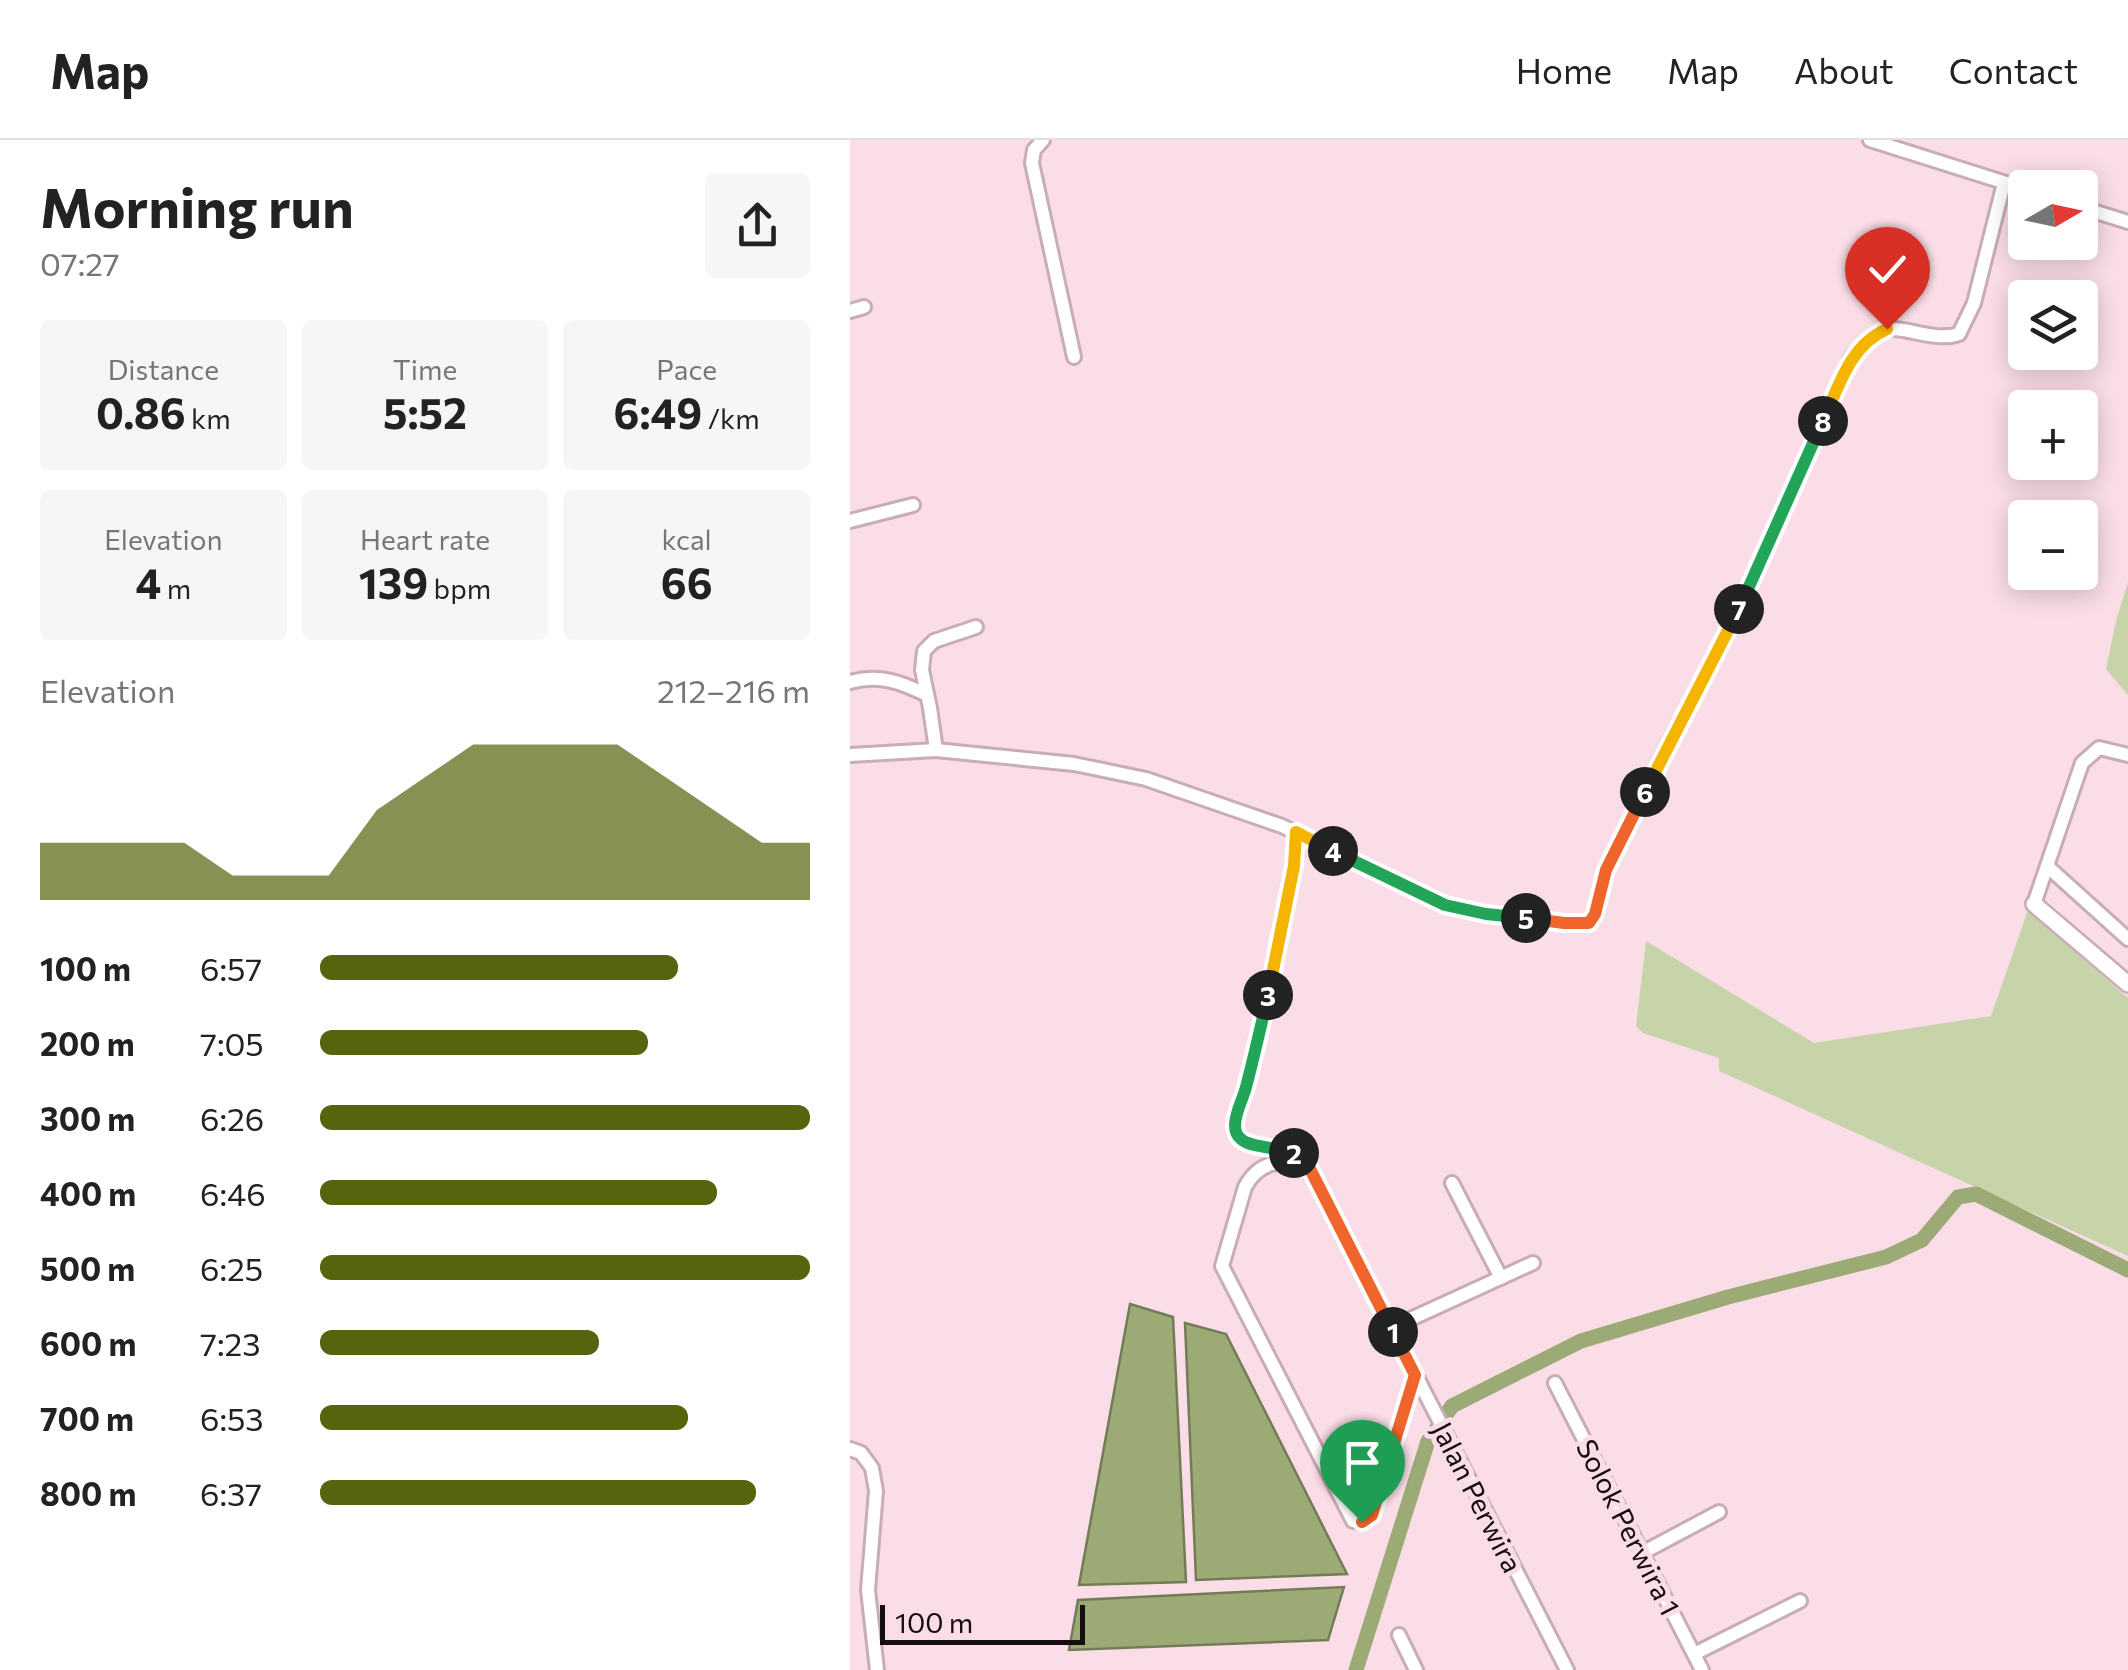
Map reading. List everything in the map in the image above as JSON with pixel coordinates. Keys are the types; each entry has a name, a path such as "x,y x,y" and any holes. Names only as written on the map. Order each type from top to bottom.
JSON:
{"street":[{"path":"1044,140 1034,150 1032,163 1074,357"},
{"path":"1870,140 2008,183"},
{"path":"850,755 936,750 1074,764 1146,779 1263,818 1445,905 1486,914 1589,923 1606,870 1729,631 1852,358 1875,334 1887,329 1947,338 1959,334 1974,303 2004,182"},
{"path":"2098,212 2128,222"},
{"path":"850,521 913,504"},
{"path":"936,750 922,670 924,650 934,641 976,627"},
{"path":"850,682 870,677 910,686 927,695"},
{"path":"2128,755 2100,748 2082,763 2034,904 2128,984"},
{"path":"1296,832 1294,866 1266,1002 1234,1123 1240,1138 1247,1143 1294,1152 1307,1163"},
{"path":"2048,868 2128,939"},
{"path":"1307,1163 1274,1162 1250,1176 1222,1266 1354,1521 1362,1522 1372,1515 1415,1375"},
{"name":"Jalan Perwira","path":"1307,1163 1567,1670"},
{"path":"1452,1182 1501,1278"},
{"path":"1391,1328 1532,1263"},
{"name":"Solok Perwira 1","path":"1555,1383 1702,1670"},
{"path":"850,1449 860,1453 872,1468 876,1492 868,1590 876,1670"},
{"path":"1642,1553 1719,1512"},
{"path":"1694,1654 1800,1602"},
{"path":"1399,1636 1416,1670"}],"shaded area":[{"path":"2128,582 2128,695 2106,669"},
{"path":"2028,910 2128,998 2128,1256 1719,1071 1719,1058 1643,1033 1636,1026 1646,941 1814,1043 1991,1016"},
{"path":"1130,1304 1173,1317 1186,1582 1079,1585"},
{"path":"1185,1323 1226,1334 1347,1574 1196,1580"},
{"path":"1344,1587 1328,1640 1069,1650 1078,1600"}],"waterway":[{"path":"1356,1670 1428,1441 1452,1406 1581,1341 1728,1297 1886,1257 1922,1240 1958,1197 1976,1194 2128,1270"}],"route":[{"path":"1362,1522 1372,1515 1415,1375 1307,1163 1294,1152 1247,1143 1236,1132 1234,1123 1266,1002 1294,866 1296,832 1445,905 1486,914 1589,923 1606,870 1729,631 1852,358 1875,334 1887,329"}]}
